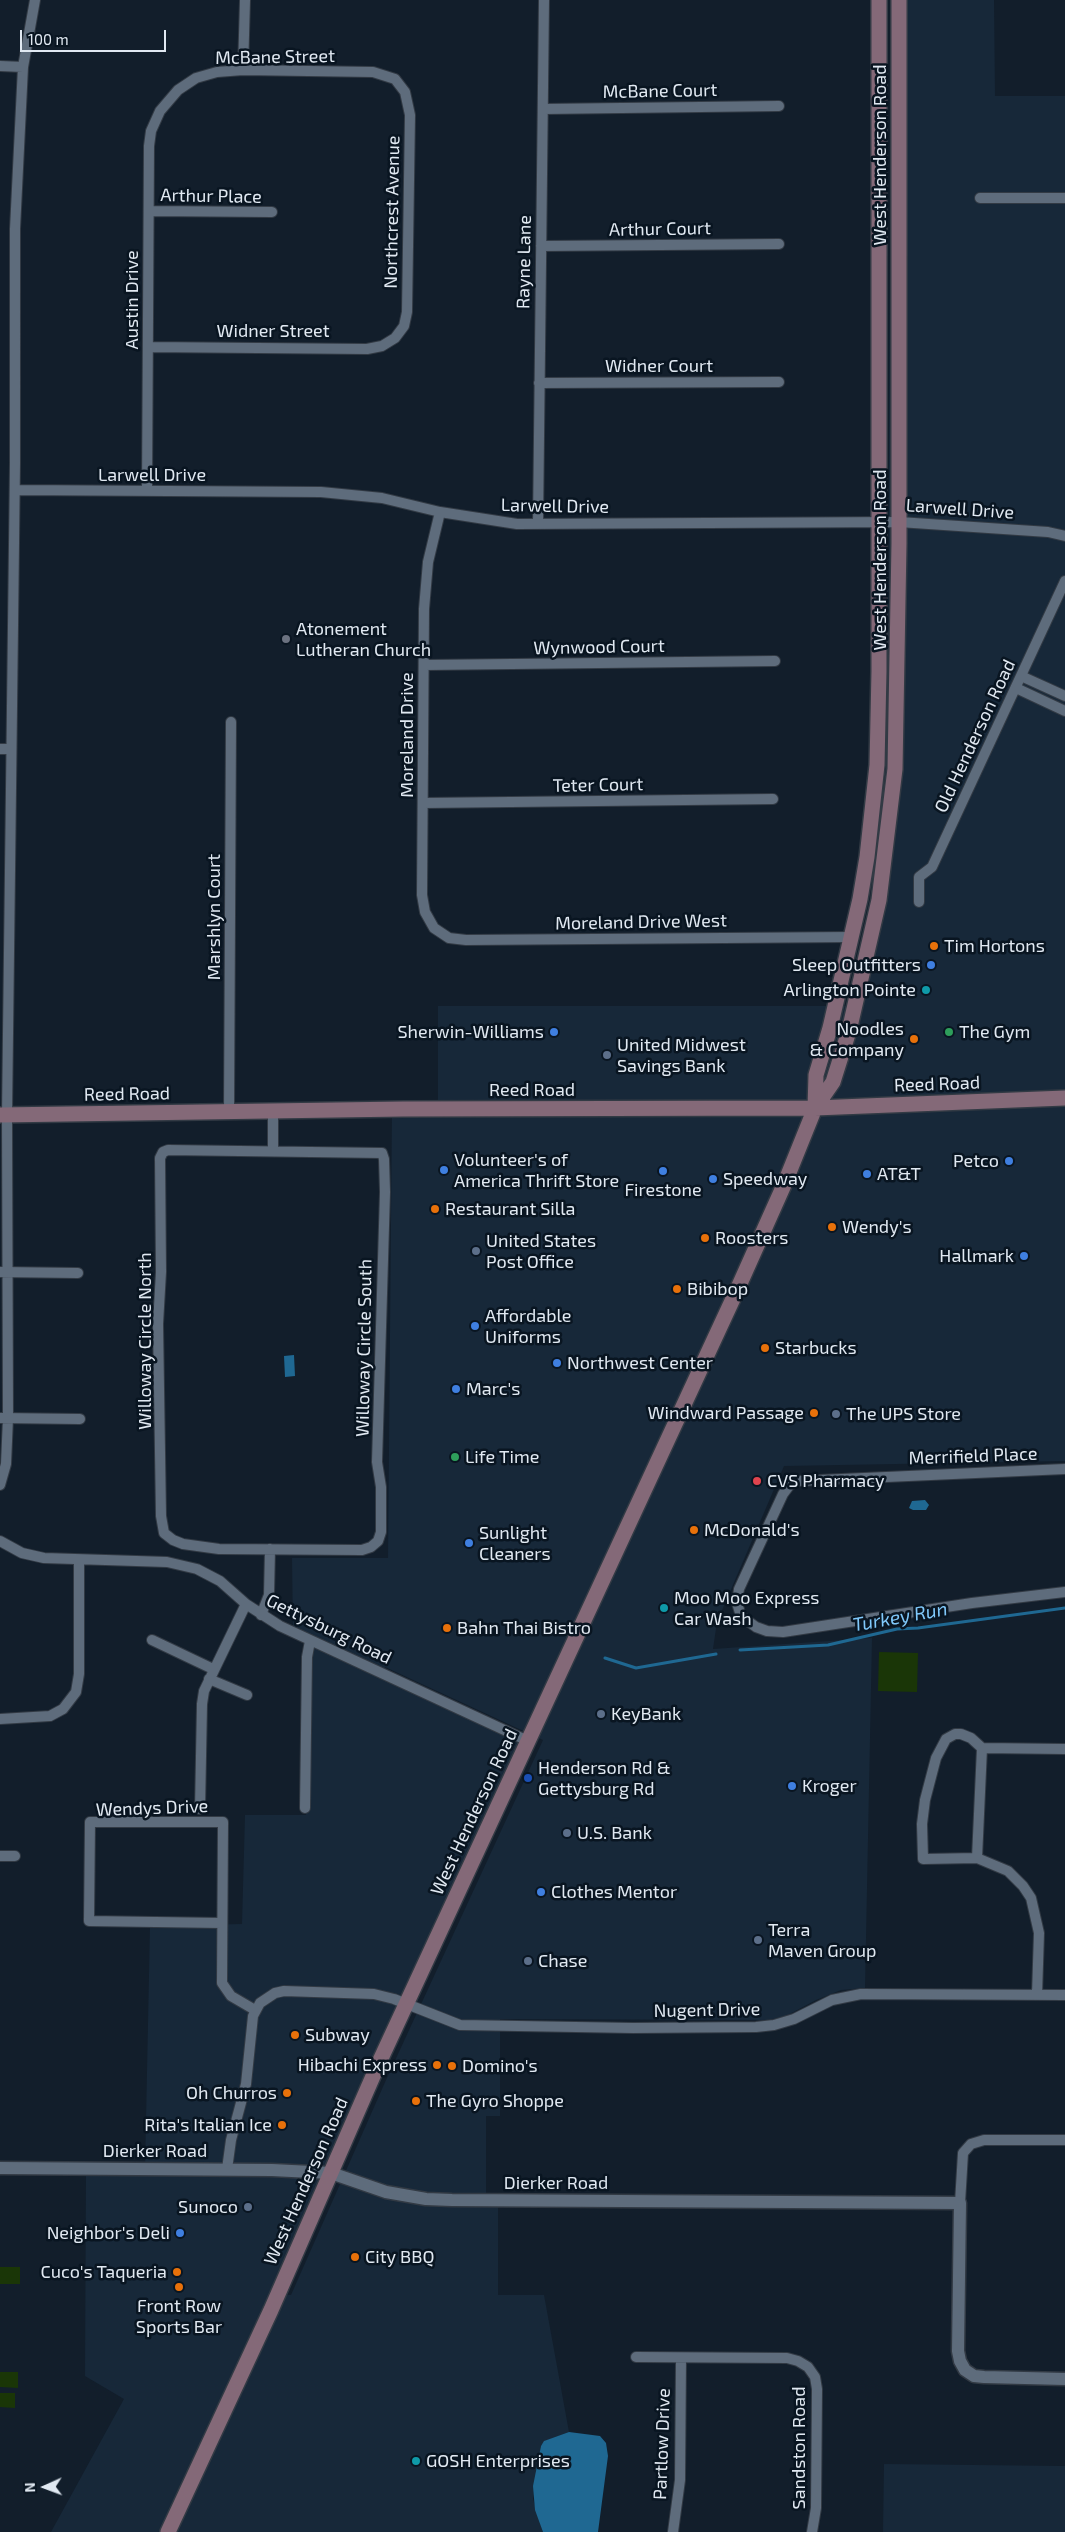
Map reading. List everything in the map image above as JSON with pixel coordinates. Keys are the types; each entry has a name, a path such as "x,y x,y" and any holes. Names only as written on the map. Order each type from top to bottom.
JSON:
{"main road":[{"name":"West Henderson Road","path":"815,1108 816,1075 852,937 867,857 877,765 879,0"},
{"name":"West Henderson Road","path":"168,2532 271,2310 377,2067 408,2005 738,1288 784,1185 815,1108 833,1082 861,987 885,858 895,769 899,522 899,0"},
{"path":"861,987 870,982 882,929 886,923"},
{"name":"Reed Road","path":"4,1115 273,1111 815,1108 1065,1098"}],"street":[{"path":"0,1485 6,1464 4,1418 4,1115 15,490 15,229 23,67 35,0"},
{"path":"243,70 245,0"},
{"name":"Rayne Lane","path":"538,524 544,0"},
{"path":"0,66 23,67"},
{"name":"McBane Street","path":"160,111 178,90 196,78 217,72 243,70 372,72 388,76 400,86"},
{"name":"Northcrest Avenue","path":"395,338 404,326 407,312 410,115 408,100 400,86"},
{"name":"McBane Court","path":"542,109 779,106"},
{"name":"Austin Drive","path":"147,492 149,146 151,131 160,111"},
{"path":"980,198 1065,198"},
{"name":"Arthur Place","path":"149,211 272,212"},
{"name":"Arthur Court","path":"540,246 779,244"},
{"name":"Widner Street","path":"148,347 368,348 382,346 395,338"},
{"name":"Widner Court","path":"540,384 779,382"},
{"name":"Larwell Drive","path":"15,490 322,492 382,498 440,512 517,524 879,521 1048,532 1065,536"},
{"name":"Moreland Drive","path":"434,928 425,912 422,895 425,585 428,562 440,512"},
{"name":"Old Henderson Road","path":"919,902 919,878 932,867 1065,581"},
{"name":"Wynwood Court","path":"424,665 775,661"},
{"path":"1021,676 1065,696"},
{"path":"1016,688 1065,711"},
{"name":"Marshlyn Court","path":"229,1112 231,722"},
{"path":"0,749 11,749"},
{"name":"Teter Court","path":"423,803 773,800"},
{"name":"Moreland Drive West","path":"434,928 449,938 466,940 852,937"},
{"path":"273,1111 273,1150"},
{"name":"Willoway Circle North","path":"270,1549 199,1546 173,1540 164,1533 161,1516 158,1333 161,1272 160,1158 163,1152 168,1150 202,1152 273,1150"},
{"name":"Willoway Circle South","path":"270,1549 362,1550 371,1547 378,1541 381,1532 381,1487 377,1462 385,1192 384,1159 382,1153 273,1150"},
{"path":"4,1272 78,1273"},
{"path":"4,1418 80,1419"},
{"name":"Merrifield Place","path":"1065,1468 797,1481 789,1486 783,1494 739,1589 737,1603 741,1616 756,1627 767,1631 783,1632 1065,1592"},
{"name":"Gettysburg Road","path":"0,1541 32,1555 55,1559 144,1560 175,1563 197,1569 214,1578 261,1615 310,1640 528,1741"},
{"path":"261,1615 269,1595 270,1549"},
{"path":"0,1719 40,1718 59,1712 70,1702 78,1684 79,1560"},
{"path":"200,1810 202,1704 211,1674 246,1604"},
{"path":"152,1640 247,1695"},
{"path":"305,1808 307,1657 310,1640"},
{"path":"1038,1995 1039,1933 1031,1898 1023,1886 1008,1871 977,1858 923,1859 922,1824 925,1800 936,1758 946,1739 956,1734 961,1734 971,1738 982,1748 1065,1748"},
{"path":"977,1858 982,1748"},
{"name":"Wendys Drive","path":"222,1923 89,1921 90,1822 223,1822 222,1983 231,1996 255,2010"},
{"path":"0,1856 15,1856"},
{"path":"226,2170 230,2140 246,2084 252,2022 255,2010 263,1999 284,1991 374,1994 408,2005"},
{"name":"Nugent Drive","path":"408,2005 449,2022 484,2027 756,2027 774,2025 832,2000 861,1994 1065,1995"},
{"path":"1065,2140 984,2140 971,2144 962,2154 958,2352 965,2370 974,2376 1065,2379"},
{"name":"Dierker Road","path":"0,2168 331,2172 386,2192 426,2199 960,2203"},
{"path":"636,2358 681,2358"},
{"name":"Sandston Road","path":"681,2358 787,2358 798,2360 808,2367 815,2377 817,2389 816,2508 812,2532"},
{"name":"Partlow Drive","path":"673,2532 680,2480 681,2358"}],"shaded area":[{"path":"891,0 994,0 995,96 1065,96 1065,1461 784,1466 717,1622 713,1649 872,1638 865,1988 841,1990 816,2000 786,2016 768,2020 500,2019 500,2116 486,2116 486,2200 498,2200 498,2295 544,2295 569,2432 545,2441 541,2446 533,2499 543,2532 51,2532 124,2399 85,2376 86,2169 145,2169 150,1926 242,1924 245,1815 306,1815 310,1641 293,1633 292,1558 388,1558 392,1109 438,1109 438,1006 853,1006 879,900 888,700","holes":["385,1667 543,1740 386,2080 291,2295 278,2295 528,1741 385,1675"]},
{"path":"884,2464 1065,2466 1065,2532 883,2532"}],"green space":[{"path":"879,1652 918,1653 917,1692 878,1691"},
{"path":"0,2267 20,2267 20,2284 0,2284"},
{"path":"0,2372 18,2372 18,2388 0,2387"},
{"path":"0,2393 15,2393 15,2408 0,2407"}],"water":[{"path":"294,1355 295,1376 285,1377 284,1356"},
{"path":"925,1500 929,1505 926,1510 913,1510 909,1508 912,1501"},
{"path":"569,2432 600,2436 606,2443 608,2456 598,2532 543,2532 535,2510 533,2486 541,2446 544,2441"}],"waterway":[{"name":"Turkey Run","path":"740,1650 828,1645 897,1629 918,1628 1065,1608"},
{"name":"Turkey Run","path":"605,1658 636,1668 716,1654"}],"place":[{"name":"Atonement Lutheran Church","path":"286,639"},
{"name":"Tim Hortons","path":"934,946"},
{"name":"Sleep Outfitters","path":"931,965"},
{"name":"Arlington Pointe","path":"926,990"},
{"name":"Sherwin-Williams","path":"554,1032"},
{"name":"The Gym","path":"949,1032"},
{"name":"Noodles & Company","path":"914,1039"},
{"name":"United Midwest Savings Bank","path":"607,1055"},
{"name":"Petco","path":"1009,1161"},
{"name":"Volunteer's of America Thrift Store","path":"444,1170"},
{"name":"Firestone","path":"663,1171"},
{"name":"AT&T","path":"867,1174"},
{"name":"Speedway","path":"713,1179"},
{"name":"Restaurant Silla","path":"435,1209"},
{"name":"Wendy's","path":"832,1227"},
{"name":"Roosters","path":"705,1238"},
{"name":"United States Post Office","path":"476,1251"},
{"name":"Hallmark","path":"1024,1256"},
{"name":"Bibibop","path":"677,1289"},
{"name":"Affordable Uniforms","path":"475,1326"},
{"name":"Starbucks","path":"765,1348"},
{"name":"Northwest Center","path":"557,1363"},
{"name":"Marc's","path":"456,1389"},
{"name":"Windward Passage","path":"814,1413"},
{"name":"The UPS Store","path":"836,1414"},
{"name":"Life Time","path":"455,1457"},
{"name":"CVS Pharmacy","path":"757,1481"},
{"name":"McDonald's","path":"694,1530"},
{"name":"Sunlight Cleaners","path":"469,1543"},
{"name":"Moo Moo Express Car Wash","path":"664,1608"},
{"name":"Bahn Thai Bistro","path":"447,1628"},
{"name":"KeyBank","path":"601,1714"},
{"name":"Henderson Rd & Gettysburg Rd","path":"528,1778"},
{"name":"Kroger","path":"792,1786"},
{"name":"U.S. Bank","path":"567,1833"},
{"name":"Clothes Mentor","path":"541,1892"},
{"name":"Terra Maven Group","path":"758,1940"},
{"name":"Chase","path":"528,1961"},
{"name":"Subway","path":"295,2035"},
{"name":"Hibachi Express","path":"437,2065"},
{"name":"Domino's","path":"452,2066"},
{"name":"Oh Churros","path":"287,2093"},
{"name":"The Gyro Shoppe","path":"416,2101"},
{"name":"Rita's Italian Ice","path":"282,2125"},
{"name":"Sunoco","path":"248,2207"},
{"name":"Neighbor's Deli","path":"180,2233"},
{"name":"City BBQ","path":"355,2257"},
{"name":"Cuco's Taqueria","path":"177,2272"},
{"name":"Front Row Sports Bar","path":"179,2287"},
{"name":"GOSH Enterprises","path":"416,2461"}]}
